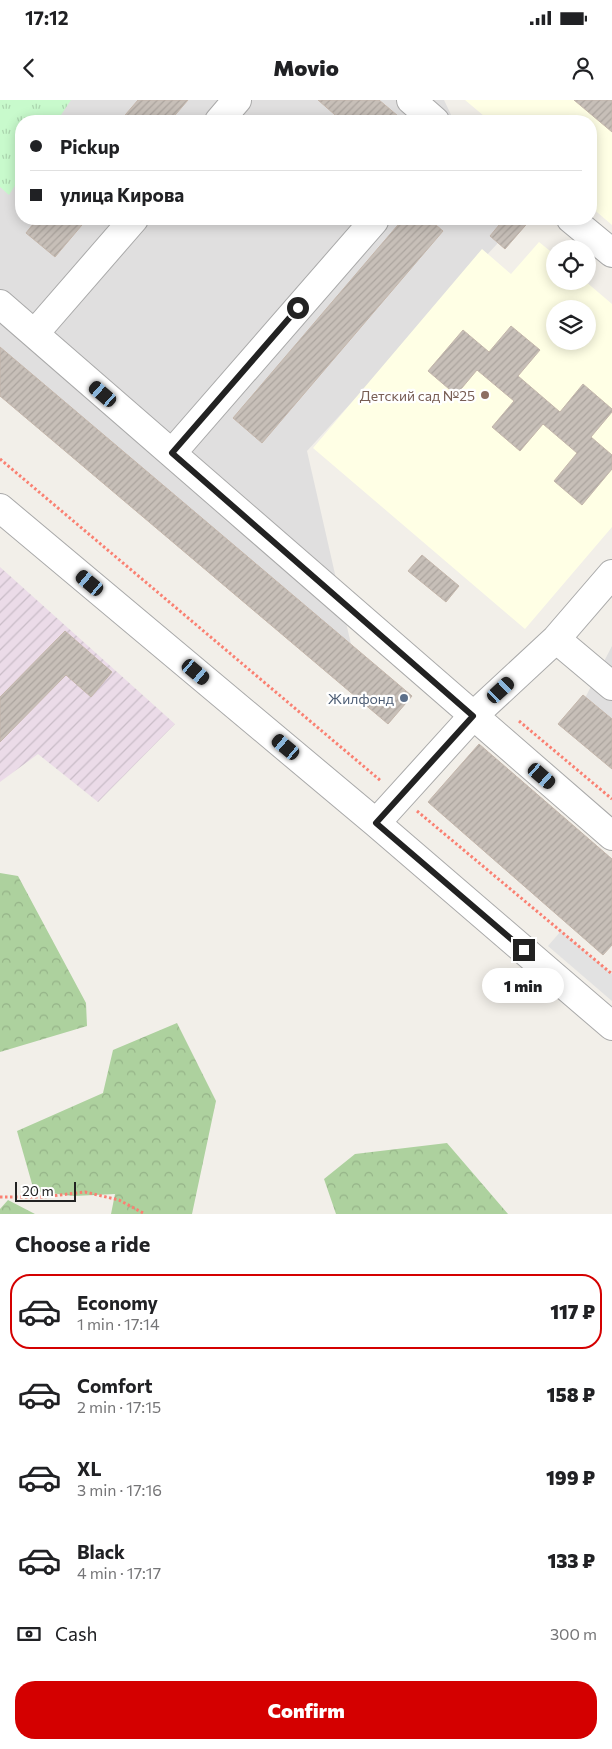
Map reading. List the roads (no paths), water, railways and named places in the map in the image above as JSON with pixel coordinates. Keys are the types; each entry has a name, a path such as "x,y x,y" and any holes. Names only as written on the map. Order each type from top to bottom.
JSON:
{"street":[{"path":"224,115 237,100"},
{"path":"411,100 428,115"},
{"path":"35,334 129,225"},
{"path":"172,453 371,225"},
{"path":"578,225 612,253"},
{"path":"0,304 612,836"},
{"path":"0,508 376,823 612,1026"},
{"path":"376,823 473,716 556,639 612,574"},
{"path":"556,639 612,686"}],"place":[{"name":"Детский сад №25","path":"485,395"},
{"name":"Жилфонд","path":"404,698"}]}
